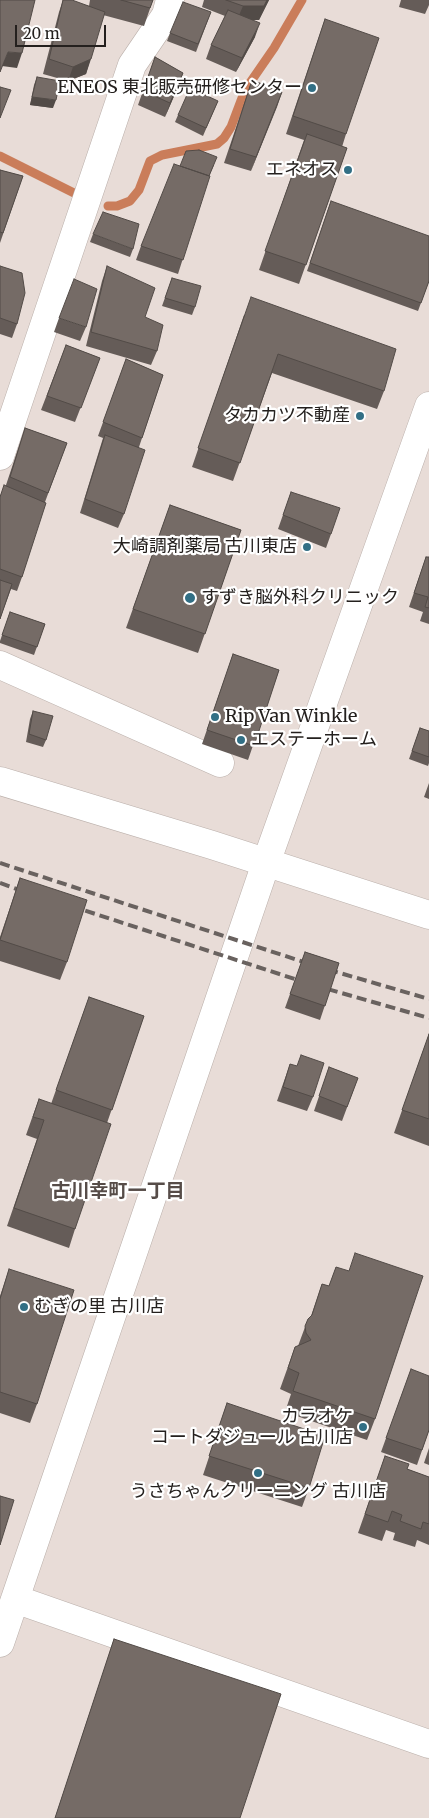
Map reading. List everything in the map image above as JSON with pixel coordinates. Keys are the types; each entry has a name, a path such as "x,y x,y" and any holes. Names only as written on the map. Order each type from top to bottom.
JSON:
{"street":[{"path":"0,456 132,64 166,14 170,0"},
{"path":"0,1643 8,1598 266,862 429,406"},
{"path":"0,665 220,763"},
{"path":"0,781 266,862 429,915"},
{"path":"8,1598 429,1744"}],"building":[{"path":"0,0 35,0 22,53 8,52 0,72"},
{"path":"63,0 72,0 105,12 91,59 73,67 49,59"},
{"path":"121,0 153,0 150,8"},
{"path":"226,0 267,0 264,6 243,6"},
{"path":"183,2 211,12 198,44 170,33"},
{"path":"228,10 260,23 242,58 211,45"},
{"path":"325,19 379,38 346,134 293,116"},
{"path":"155,57 183,73 170,103 143,91"},
{"path":"37,77 60,81 56,100 32,97"},
{"path":"252,80 282,92 256,157 230,149"},
{"path":"0,87 11,90 0,118"},
{"path":"190,88 218,101 206,128 178,115"},
{"path":"307,134 347,148 306,265 265,251"},
{"path":"199,150 217,157 209,176 180,166 186,151"},
{"path":"174,164 210,176 183,260 141,246"},
{"path":"0,170 23,176 3,233 0,232"},
{"path":"331,201 429,236 429,281 421,303 310,263"},
{"path":"103,212 139,224 133,249 93,234"},
{"path":"0,266 22,273 25,293 17,324 0,318"},
{"path":"107,266 155,288 145,317 163,325 157,351 91,332"},
{"path":"172,278 201,286 195,307 165,298"},
{"path":"74,279 97,289 86,327 59,318"},
{"path":"251,297 396,349 384,391 278,354 240,463 198,448"},
{"path":"66,345 100,358 81,408 47,396"},
{"path":"126,359 163,375 142,438 103,422"},
{"path":"25,428 67,443 48,493 10,477"},
{"path":"105,435 145,450 124,514 85,499"},
{"path":"4,485 46,503 22,577 0,569 0,497"},
{"path":"291,492 340,508 331,534 283,515"},
{"path":"170,505 241,530 205,634 133,609"},
{"path":"426,557 429,557 429,608 425,607 428,597 414,593"},
{"path":"0,580 12,584 0,619"},
{"path":"10,612 45,624 37,647 2,635"},
{"path":"233,654 279,670 254,746 207,730"},
{"path":"33,711 53,716 46,740 29,734"},
{"path":"420,728 429,731 429,757 412,751"},
{"path":"20,878 87,900 67,962 0,940"},
{"path":"305,952 339,963 325,1006 290,994"},
{"path":"89,997 144,1016 112,1110 56,1090"},
{"path":"429,1034 429,1119 402,1110"},
{"path":"301,1055 324,1063 313,1097 283,1087 290,1064 297,1066"},
{"path":"329,1067 358,1078 347,1107 319,1096"},
{"path":"39,1099 111,1124 75,1229 14,1208 44,1120 33,1117"},
{"path":"355,1253 423,1276 375,1419 293,1391 299,1373 288,1368 295,1347 311,1340 306,1333 305,1326 312,1315 322,1284 329,1286 336,1267 349,1271"},
{"path":"9,1269 74,1290 37,1404 0,1392 0,1299"},
{"path":"411,1369 429,1376 429,1430 422,1450 386,1438"},
{"path":"227,1403 325,1436 309,1488 209,1456"},
{"path":"385,1456 409,1464 407,1469 429,1477 429,1524 423,1522 421,1529 400,1521 402,1515 392,1511 388,1522 365,1514"},
{"path":"0,1496 14,1500 0,1545"},
{"path":"114,1639 281,1694 240,1818 55,1818"}],"waterway":[{"path":"108,206 117,206 130,201 139,190 150,161 162,155 217,144 224,138 231,127 245,90 274,48 302,0"},
{"path":"0,156 76,194"}],"railway":[{"path":"0,863 316,966 429,999"},
{"path":"0,883 28,893"},
{"path":"71,906 310,984 429,1018"}],"place":[{"name":"ENEOS 東北販売研修センター","path":"312,88"},
{"name":"エネオス","path":"348,170"},
{"name":"タカカツ不動産","path":"360,416"},
{"name":"大崎調剤薬局 古川東店","path":"307,547"},
{"name":"すずき脳外科クリニック","path":"190,598"},
{"name":"Rip Van Winkle","path":"215,717"},
{"name":"エステーホーム","path":"241,740"},
{"name":"むぎの里 古川店","path":"24,1307"},
{"name":"カラオケ コートダジュール 古川店","path":"363,1427"},
{"name":"うさちゃんクリーニング 古川店","path":"258,1473"}],"district":[{"name":"古川幸町一丁目","path":"118,1192"}]}
